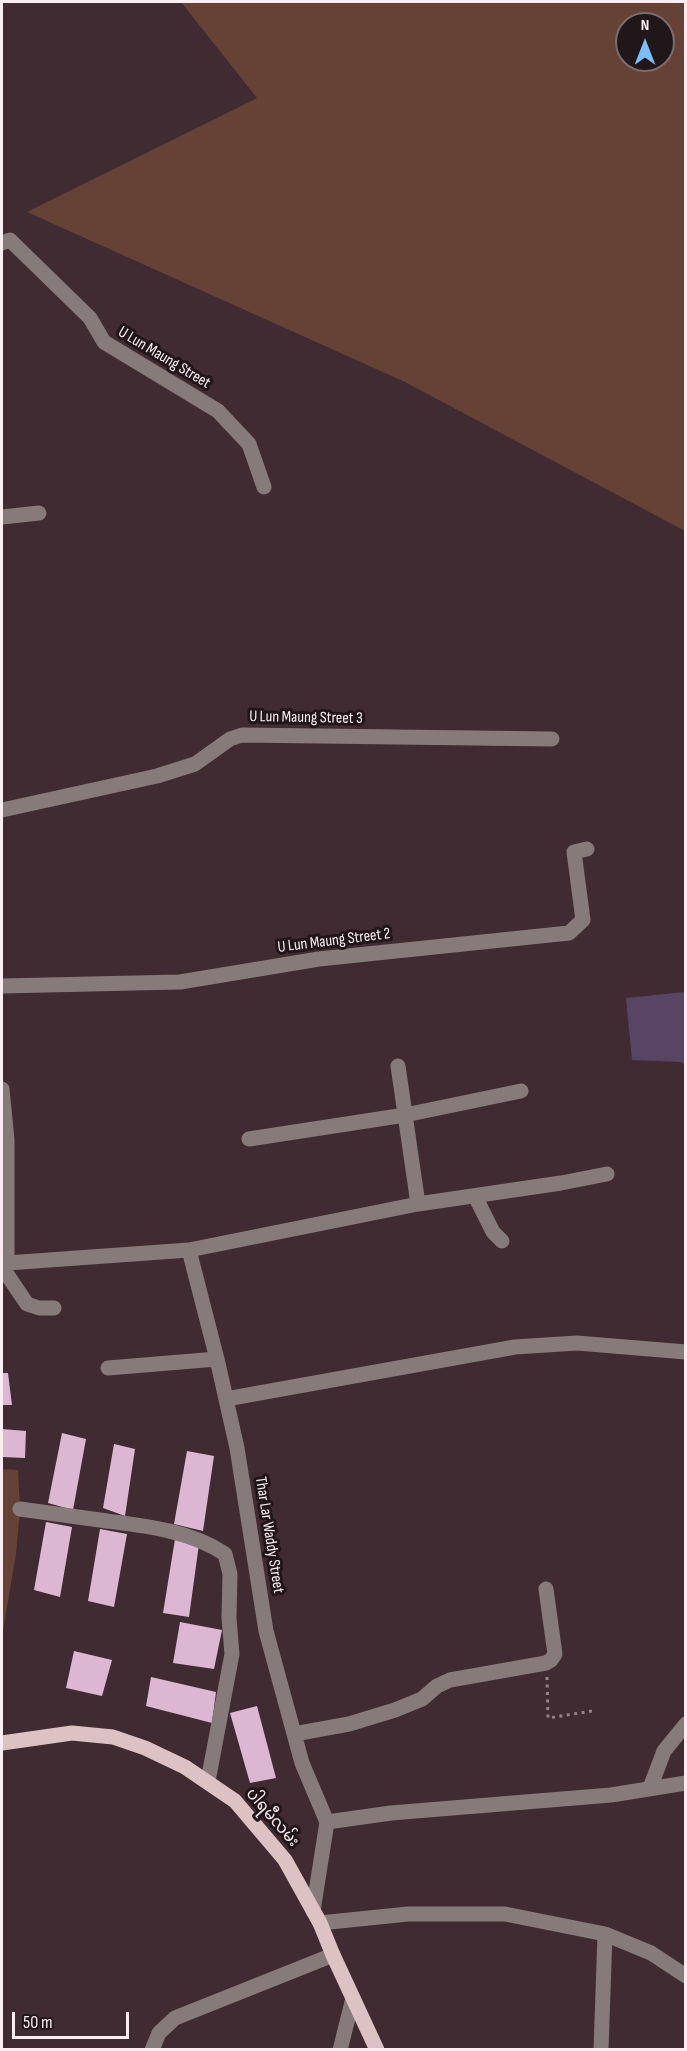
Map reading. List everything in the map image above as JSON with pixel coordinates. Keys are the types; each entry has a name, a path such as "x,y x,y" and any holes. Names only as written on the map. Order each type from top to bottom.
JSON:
{"main road":[{"name":"ပါရမီလမ်း","path":"2,1743 72,1733 113,1737 145,1748 185,1767 235,1801 285,1860 317,1917 377,2049"}],"street":[{"name":"U Lun Maung Street","path":"6,242 90,318 104,342 218,411 249,444 264,486"},
{"path":"2,517 39,513"},
{"name":"U Lun Maung Street 3","path":"2,810 157,776 195,764 230,739 242,735 552,739"},
{"name":"U Lun Maung Street 2","path":"2,986 180,982 319,959 568,933 583,920 574,852 587,849"},
{"path":"398,1066 418,1204"},
{"path":"2,1089 7,1140 3,1266 27,1304 39,1308 54,1308"},
{"path":"249,1139 405,1115 521,1091"},
{"path":"3,1266 189,1250 418,1204 607,1174"},
{"path":"475,1196 493,1232 502,1241"},
{"name":"Thar Lar Waddy Street","path":"189,1250 237,1448 266,1630 302,1763 327,1822"},
{"path":"226,1400 515,1347 576,1343 686,1352"},
{"path":"108,1368 217,1359"},
{"path":"20,1509 140,1525 178,1533 200,1540 225,1554 230,1574 229,1618 232,1654 208,1781"},
{"path":"294,1734 349,1724 395,1710 422,1699 437,1686 450,1680 546,1663 555,1654 546,1589"},
{"path":"650,1788 664,1751 686,1724"},
{"path":"686,1783 611,1795 391,1813 327,1822 317,1917 505,1914 605,1934 651,1953 686,1976"},
{"path":"601,2049 605,1934"},
{"path":"152,2049 159,2033 175,2018 333,1954"},
{"path":"340,2049 353,1998"}],"path":[{"path":"546,1663 548,1718 592,1711"}],"shaded area":[{"path":"181,2 685,2 685,531 405,382 27,212 257,98"},
{"path":"685,992 685,1065 681,1062 632,1060 626,998"},
{"path":"2,1469 18,1470 20,1509 16,1554 2,1637"}],"building":[{"path":"2,1373 8,1373 12,1405 2,1405"},
{"path":"2,1429 26,1431 25,1458 2,1457"},
{"path":"62,1433 86,1439 73,1510 48,1503"},
{"path":"114,1444 135,1449 125,1516 103,1508"},
{"path":"187,1451 214,1456 203,1531 174,1524"},
{"path":"46,1522 72,1527 60,1597 34,1590"},
{"path":"100,1529 127,1534 114,1607 88,1601"},
{"path":"175,1539 199,1544 189,1617 163,1613"},
{"path":"180,1622 222,1630 214,1669 173,1663"},
{"path":"74,1651 112,1660 102,1696 66,1688"},
{"path":"151,1677 216,1692 212,1723 146,1706"},
{"path":"257,1706 276,1778 250,1783 230,1713"}]}
